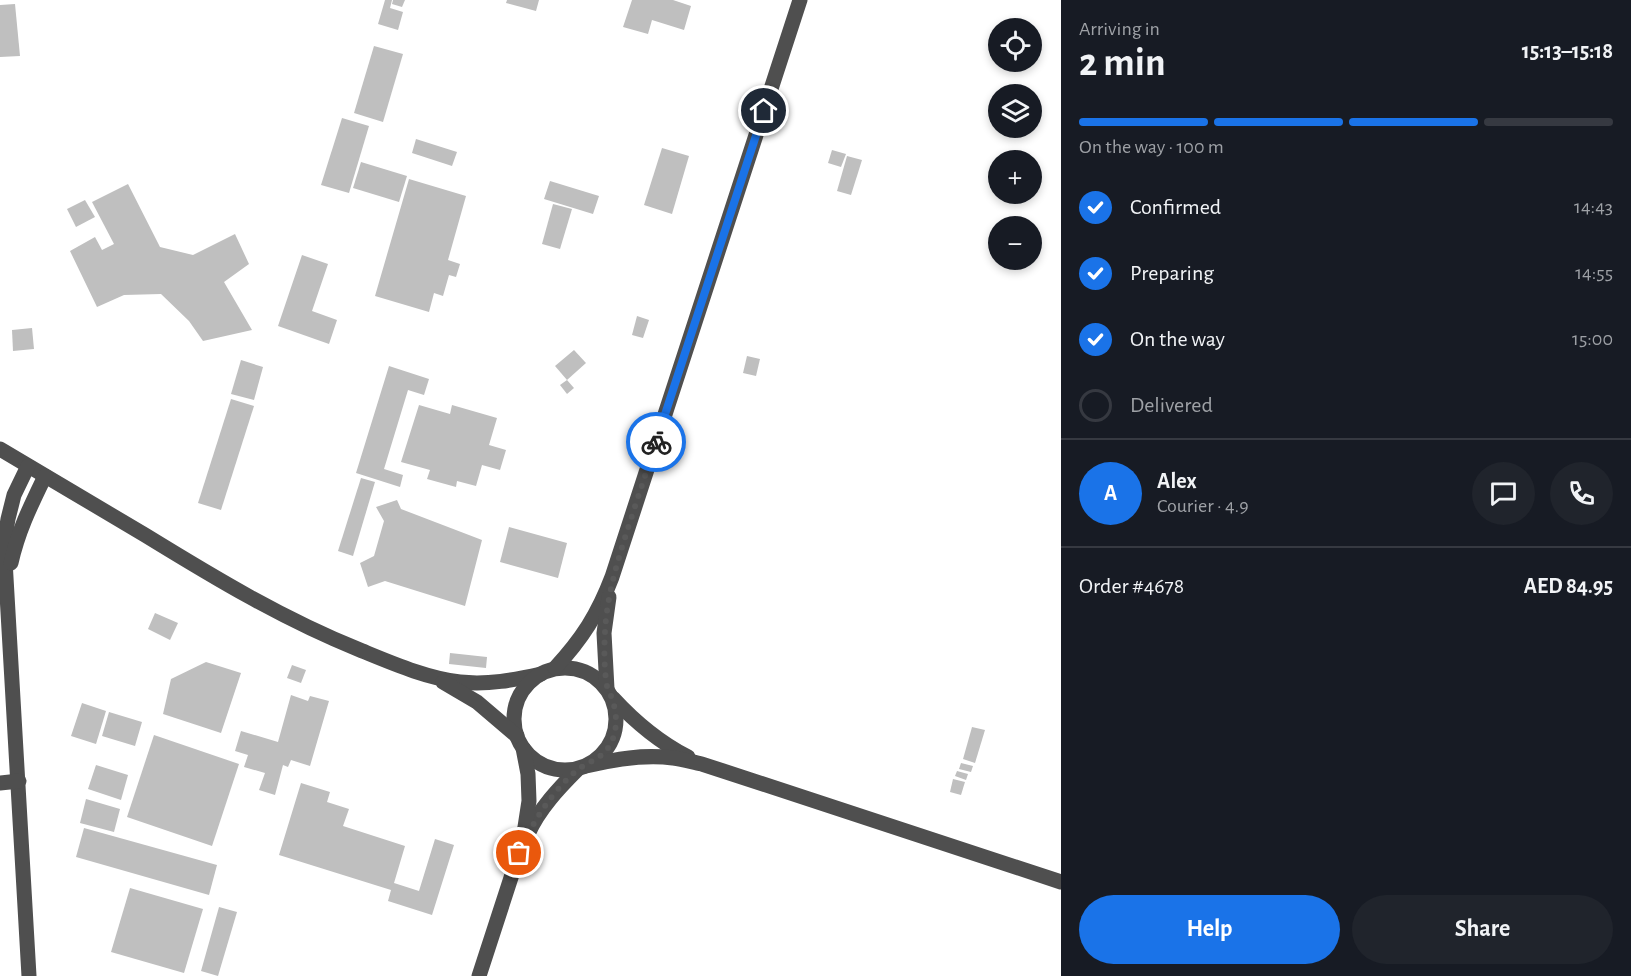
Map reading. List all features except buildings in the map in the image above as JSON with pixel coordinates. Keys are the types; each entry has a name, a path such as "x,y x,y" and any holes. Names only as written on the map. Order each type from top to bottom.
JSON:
{"street":[{"path":"479,976 519,853 525,827 528,774 514,718 518,700 527,685 548,671 574,648 590,626 603,602 800,0"},
{"path":"0,449 232,589 280,615 350,646 432,676 459,682 487,683 514,680 548,671 575,668 593,675 630,716 652,735 702,764"},
{"path":"28,466 14,495 4,543 29,976"},
{"path":"8,592 15,545 23,522 45,476"},
{"path":"519,853 544,807 560,787 582,767 600,757 610,744 616,728 616,711 609,692 604,633 612,577"},
{"path":"432,676 477,702 520,742 534,760 548,767 563,770 615,759 644,757 673,758 702,764 1061,882"},
{"path":"0,783 19,781"}],"way so far":[{"path":"519,853 544,807 578,769 600,757 610,744 616,728 616,711 607,689 604,633 607,604 612,577 656,442"}],"route":[{"path":"656,442 764,111"}]}
